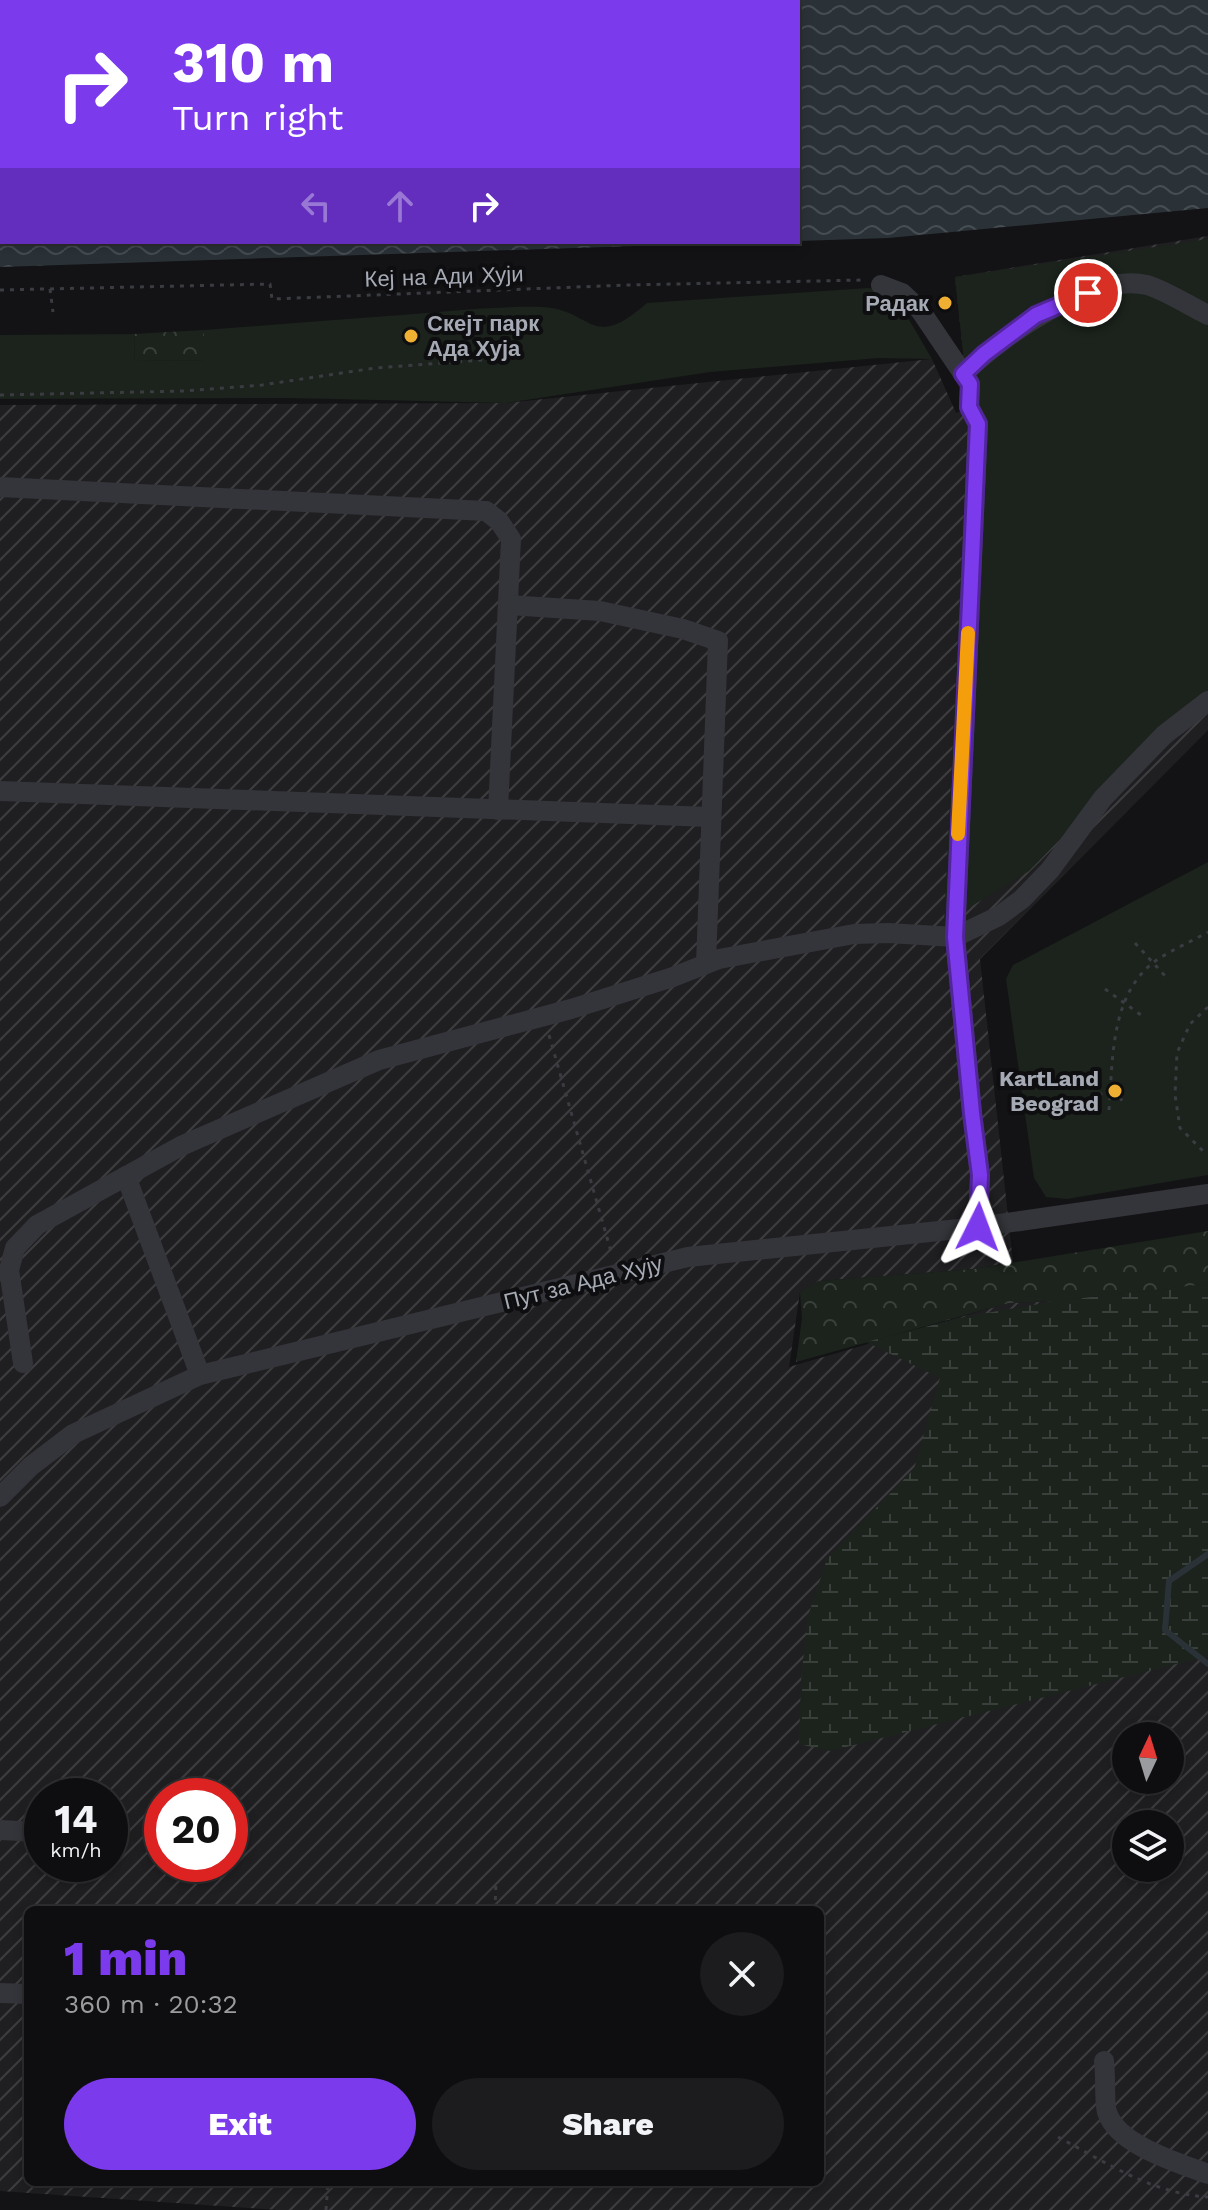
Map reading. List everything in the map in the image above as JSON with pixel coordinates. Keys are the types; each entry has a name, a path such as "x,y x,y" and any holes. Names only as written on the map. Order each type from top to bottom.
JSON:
{"lane":[{"path":"963,374 1036,315 1104,286 1146,285 1208,315"},
{"path":"889,288 920,310 970,384 969,407 978,424 955,937 980,1175 978,1227"},
{"path":"0,487 486,511 499,521 511,539 498,810"},
{"path":"508,605 600,611 683,629 718,641 706,964"},
{"path":"23,1363 9,1270 15,1248 37,1225 181,1146 379,1060 658,982 719,959 854,934 955,937 999,916 1022,899 1050,870 1112,788 1164,735 1208,701"},
{"path":"0,791 710,817"},
{"path":"126,1176 200,1375"},
{"name":"Пут за Ада Хују","path":"0,1497 31,1466 73,1434 200,1375 688,1257 978,1227 1208,1194"},
{"path":"0,1830 24,1831"},
{"path":"0,1993 24,1994"},
{"path":"1104,2061 1106,2111 1115,2126 1134,2142 1157,2154 1208,2174"}],"path":[{"name":"Кеј на Ади Хуји","path":"0,290 270,284 272,299 628,285 889,279 889,288"},
{"path":"50,289 53,312"},
{"path":"0,395 185,391 262,385 375,368 495,359"},
{"path":"1109,1110 1113,1049 1125,1002 1143,973 1154,963 1208,932"},
{"path":"1135,943 1167,978"},
{"path":"1105,989 1141,1015"},
{"path":"1208,1007 1190,1024 1177,1053 1175,1095 1180,1128 1203,1151 1208,1151"},
{"path":"544,1015 618,1274"},
{"path":"1091,1102 1111,1086"},
{"path":"1111,1086 1123,1102"},
{"path":"495,1906 496,1881"},
{"path":"1058,2137 1131,2176 1171,2190 1208,2197"},
{"path":"326,2210 328,2186"}],"shaded area":[{"path":"1208,236 1208,730 980,959 1013,1262 974,1269 819,1281 800,1292 789,1367 1009,1303 1056,1301 1208,1284 1208,2210 278,2210 0,2191 0,405 506,403 932,359 956,413 969,407 955,277"}],"green space":[{"path":"1208,239 1208,689 1029,871 944,923 969,407 955,277"},
{"path":"868,288 893,292 932,359 878,358 710,372 506,403 290,398 0,399 0,335 134,334 135,361 204,360 204,330 524,307 559,309 602,327 628,318 647,303"},
{"path":"204,330 204,360 135,361 134,334"},
{"name":"KartLand Beograd","path":"1208,862 1208,1175 1067,1199 1046,1197 1034,1178 1006,979 1013,965"},
{"path":"1208,1231 1208,1284 1056,1301 1009,1303 796,1362 802,1319 800,1292 819,1281 974,1269"},
{"path":"1208,1284 1208,1656 830,1751 799,1744 801,1680 808,1616 827,1559 914,1469 940,1378 866,1342 964,1317 1056,1301"}],"water":[{"path":"800,0 1208,0 1208,208 888,238 800,241"},
{"path":"0,244 693,244 0,267"}],"waterway":[{"path":"1208,1554 1169,1581 1165,1630 1208,1664"}],"slow traffic":[{"path":"958,834 968,633"}],"place":[{"name":"Радак","path":"945,303"},
{"name":"Скејт парк Ада Хуја","path":"411,336"},
{"name":"KartLand Beograd","path":"1115,1091"}],"route":[{"path":"978,1227 980,1175 955,937 978,424 969,407 970,384 963,374 1036,315 1088,293"}]}
